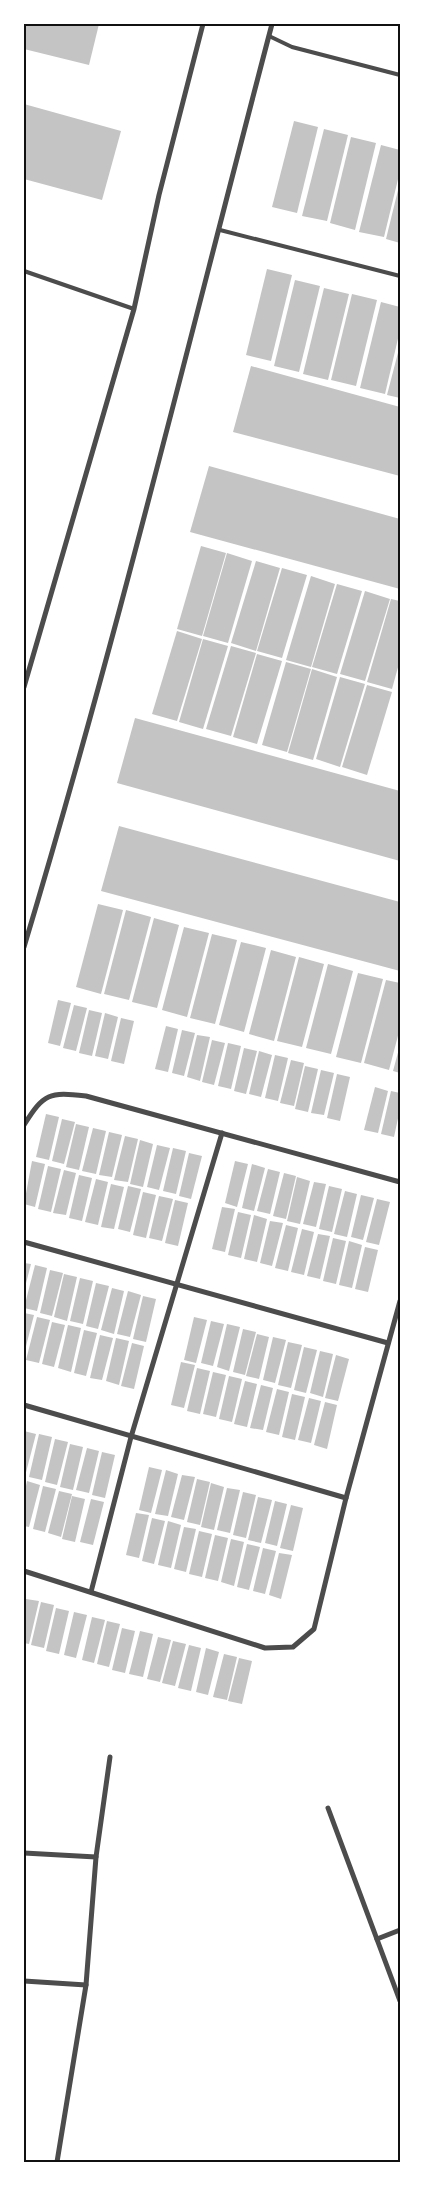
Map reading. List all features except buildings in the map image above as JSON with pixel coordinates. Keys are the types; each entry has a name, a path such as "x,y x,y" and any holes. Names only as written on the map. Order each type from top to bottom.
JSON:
{"street":[{"path":"24,687 134,309 159,195 202,24"},
{"path":"24,947 59,832 220,230 272,24"},
{"path":"24,1125 36,1104 46,1096 69,1094 86,1096 400,1182"},
{"path":"91,1592 131,1437 222,1133"},
{"path":"24,1242 388,1343"},
{"path":"24,1571 266,1648 293,1648 314,1629 346,1498 400,1301"},
{"path":"24,1405 346,1498"},
{"path":"57,2162 86,1985 96,1857 110,1757"},
{"path":"328,1808 400,2001"},
{"path":"24,1853 96,1857"},
{"path":"377,1939 400,1930"},
{"path":"24,1981 86,1985"}],"lane":[{"path":"269,36 292,47 400,75"},
{"path":"220,230 400,276"},
{"path":"24,270 134,309"}]}
